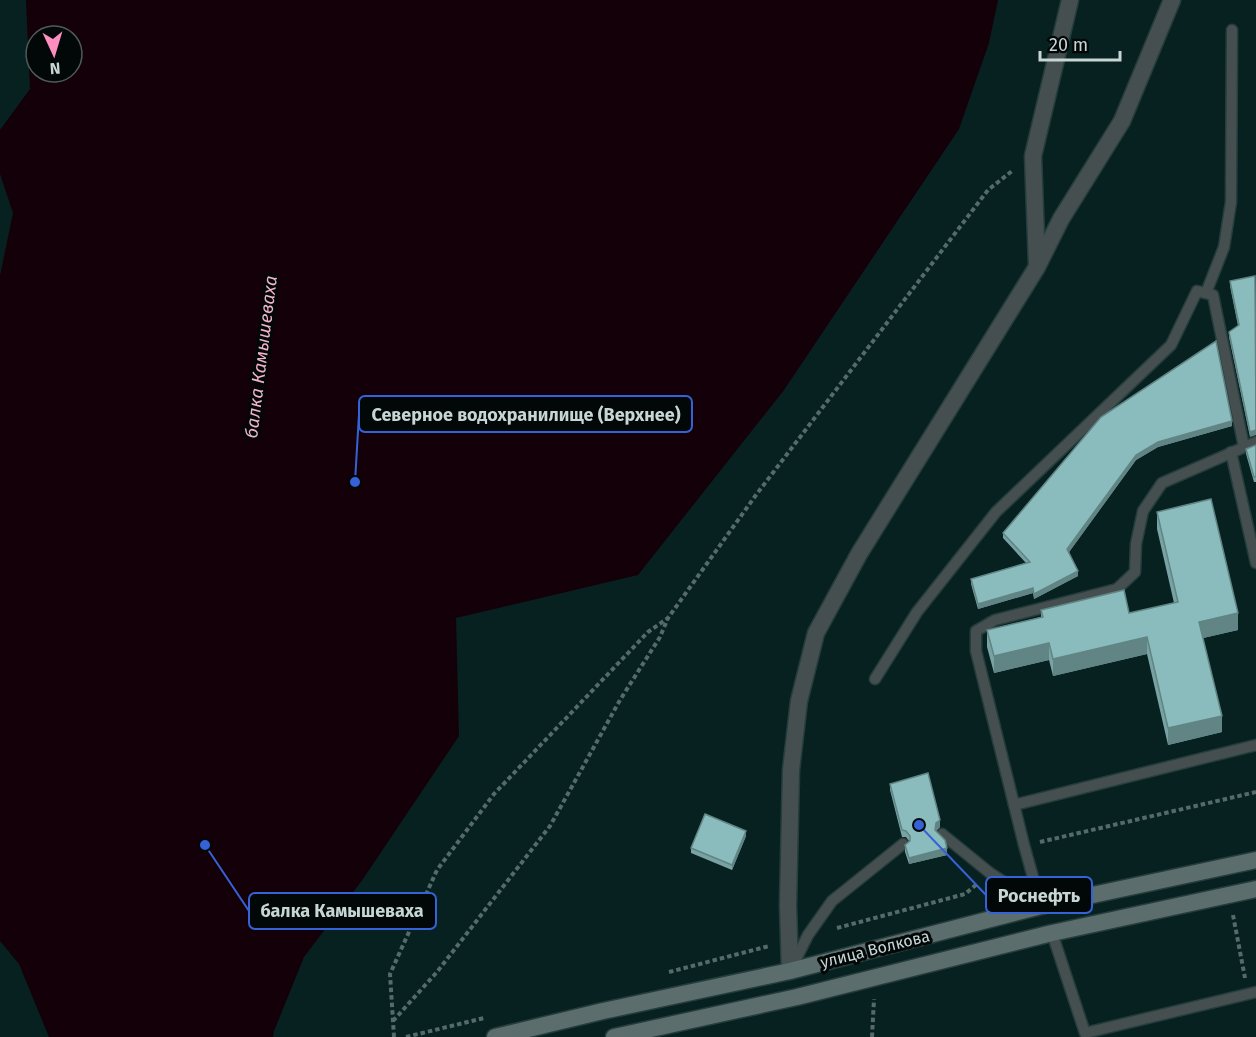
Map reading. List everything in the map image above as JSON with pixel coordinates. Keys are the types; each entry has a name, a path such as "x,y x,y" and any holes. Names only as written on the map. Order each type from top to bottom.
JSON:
{"main road":[{"name":"улица Волкова","path":"495,1037 790,970 1041,906 1256,860"},
{"name":"улица Волкова","path":"614,1037 797,997 1052,933 1256,889"}],"street":[{"path":"1037,267 1033,156 1070,0"},
{"path":"790,970 788,905 791,770 799,701 816,633 858,554 1037,267 1061,219 1122,121 1172,0"}],"lane":[{"path":"1206,293 1224,247 1231,202 1232,30"},
{"path":"875,679 917,612 996,512 1171,345 1197,291 1214,295 1244,447"},
{"path":"1041,906 976,651 976,631 995,620 1118,589 1135,572 1136,544 1143,511 1162,483 1256,442"},
{"path":"1231,452 1256,562"},
{"path":"1014,805 1256,745"},
{"path":"942,834 990,873 1041,906"},
{"path":"790,970 808,935 832,901 903,844"},
{"path":"1052,933 1085,1035 1252,993"}],"path":[{"path":"392,1022 437,972 550,826 620,700 660,637 668,618 756,495 988,190"},
{"path":"394,1037 390,974 437,870 494,794 648,632 668,618"},
{"path":"1024,845 1256,792"},
{"path":"808,935 965,894 990,873"},
{"path":"1233,910 1252,993"},
{"path":"662,974 789,941"},
{"path":"872,1037 874,998"},
{"path":"406,1037 488,1017"}],"water":[{"path":"26,0 998,0 989,43 959,129 784,390 638,575 456,618 459,736 363,879 304,957 273,1037 49,1037 19,964 0,941 0,276 13,213 0,174 0,130 30,89 30,84 84,84 84,24 27,24"}],"building":[{"path":"1255,276 1256,430 1250,432 1229,332 1239,325 1230,281"},
{"path":"1216,341 1232,421 1158,442 1136,455 1067,549 1078,571 1034,594 1033,588 978,604 971,579 1030,562 1003,533 1101,417"},
{"path":"1256,445 1256,477 1254,477 1246,449"},
{"path":"1211,499 1238,613 1199,622 1222,716 1168,728 1147,637 1053,659 1049,643 994,656 987,630 1043,617 1041,610 1124,590 1129,613 1178,602 1157,512"},
{"path":"928,773 940,820 936,823 935,830 945,840 947,848 909,858 905,845 910,841 910,836 902,830 890,784"},
{"path":"705,814 746,831 732,865 691,848"}],"place":[{"name":"Северное водохранилище (Верхнее)","path":"355,482"},
{"name":"Роснефть","path":"919,825"},
{"name":"балка Камышеваха","path":"205,845"}]}
